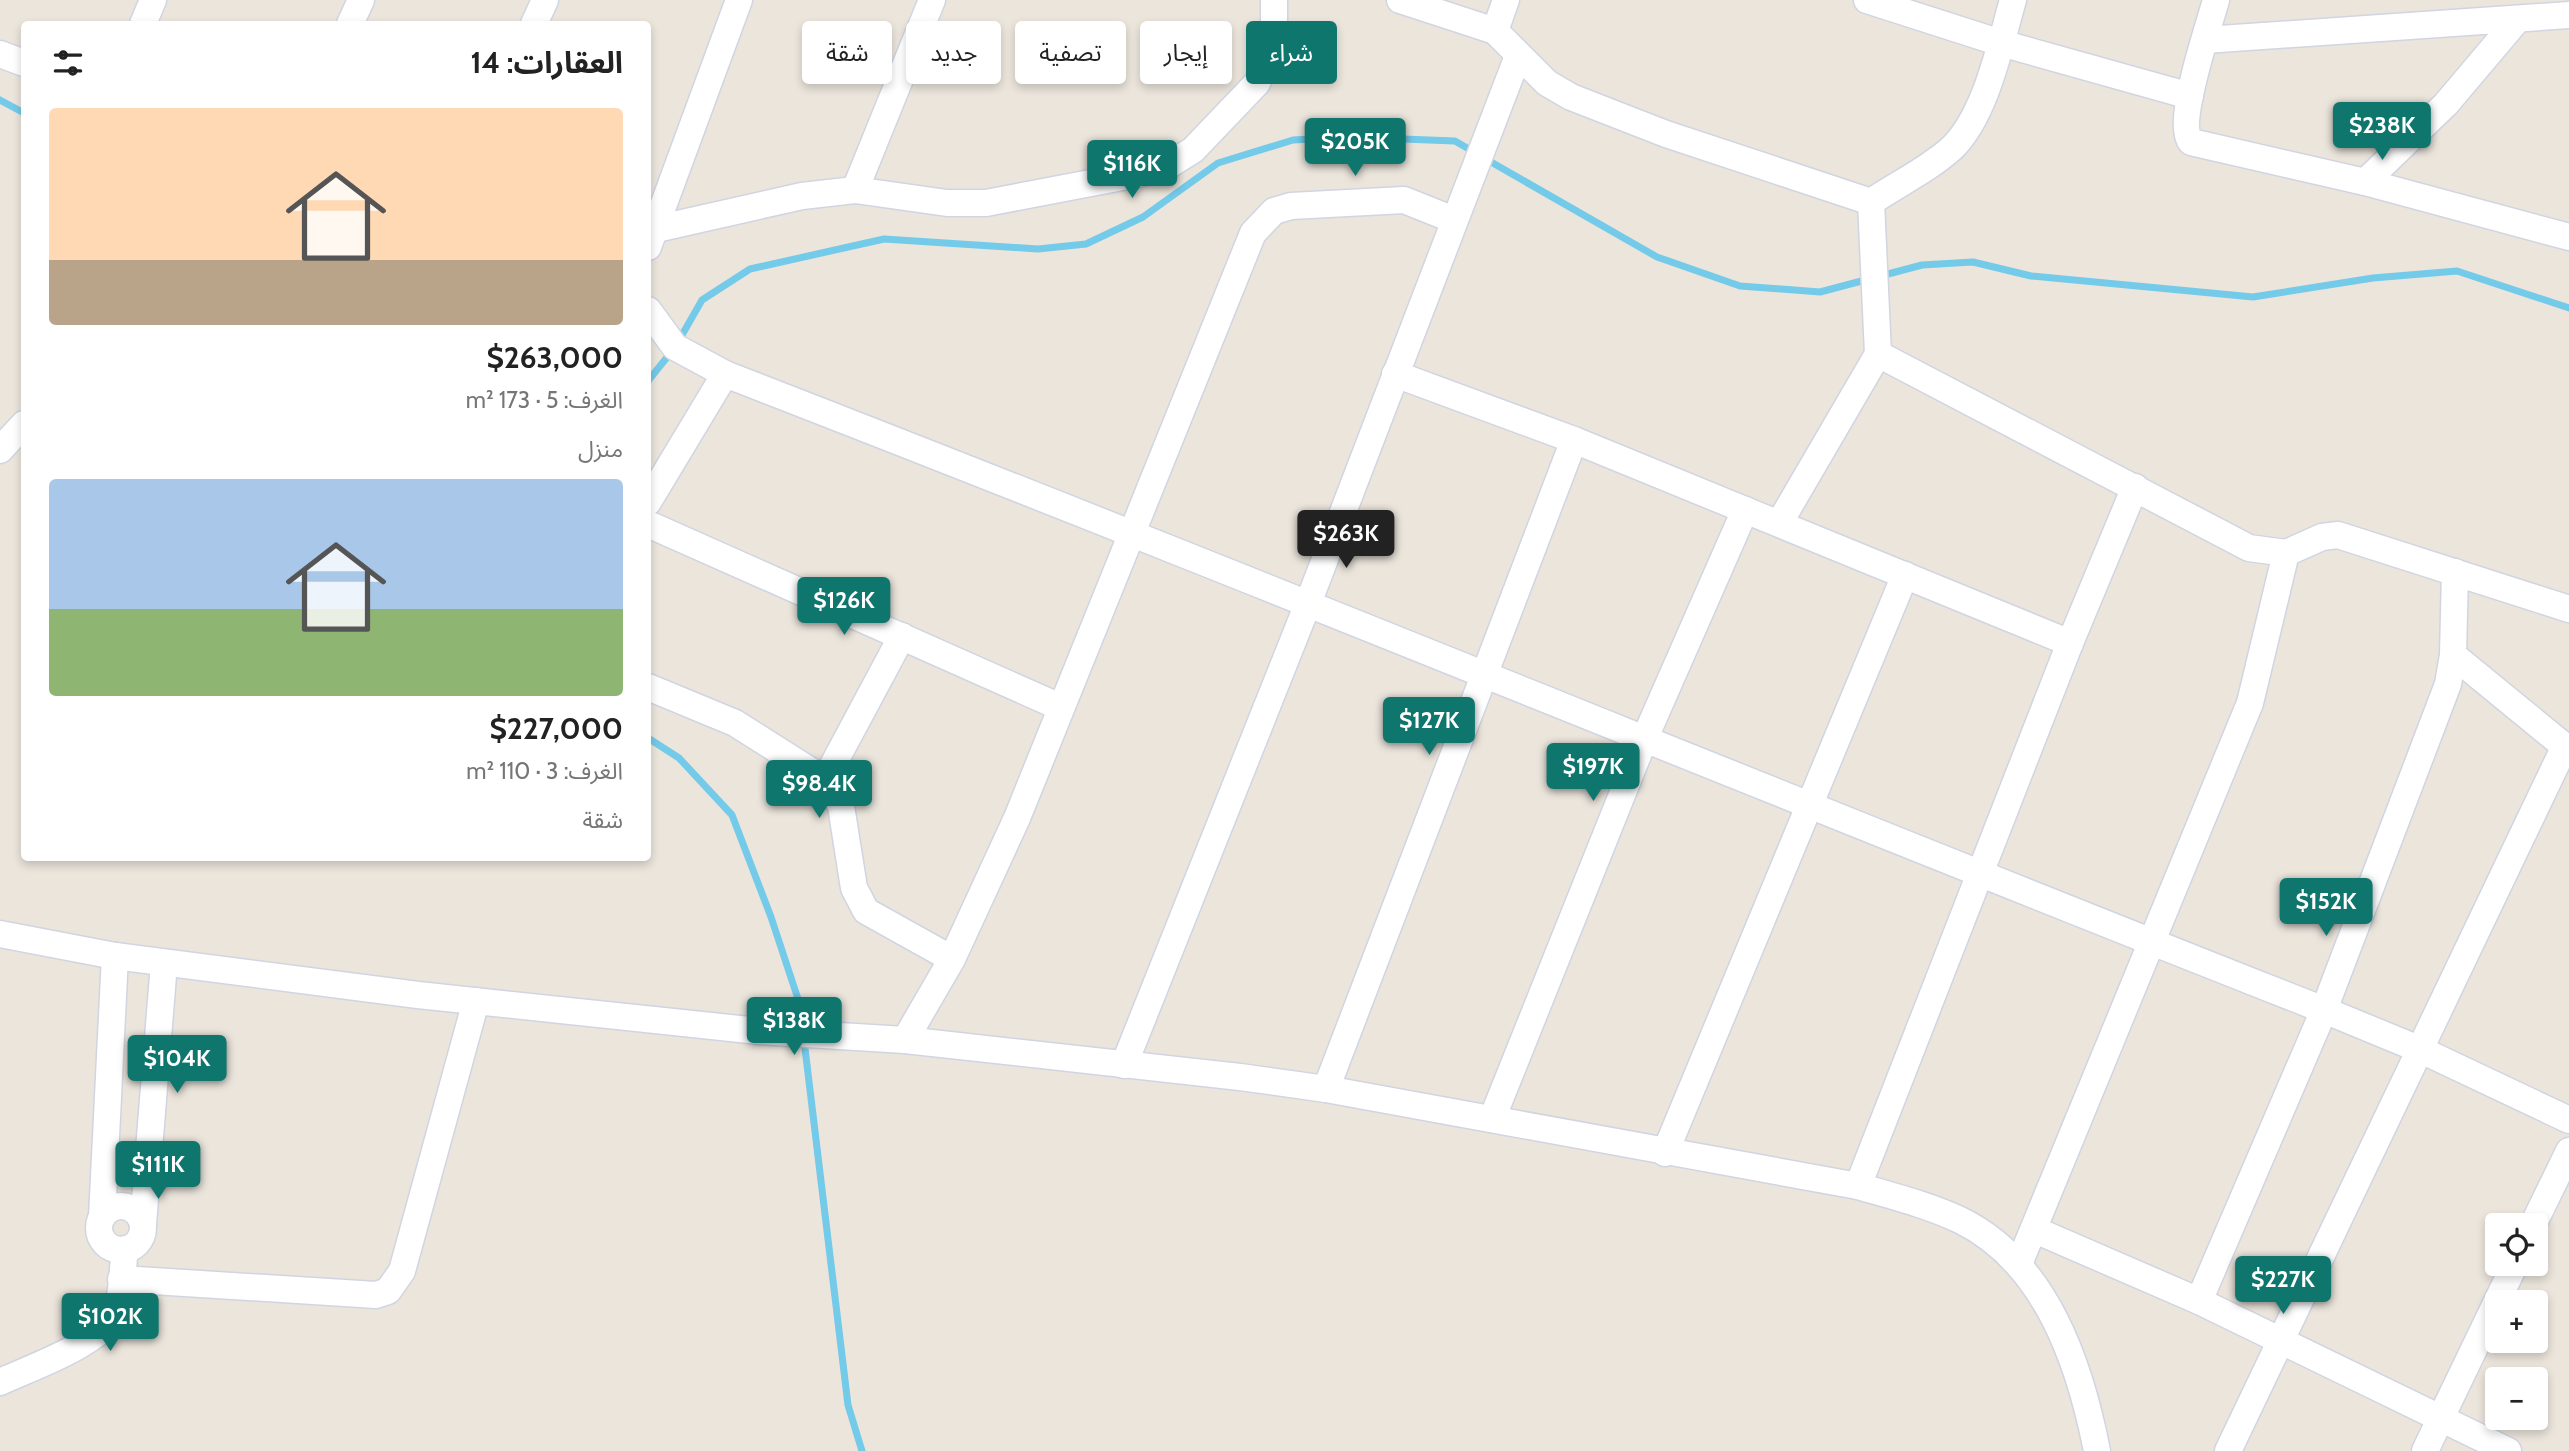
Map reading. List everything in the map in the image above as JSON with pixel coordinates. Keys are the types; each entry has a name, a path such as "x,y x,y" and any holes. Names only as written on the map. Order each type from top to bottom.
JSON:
{"street":[{"path":"144,21 153,0"},
{"path":"351,21 361,0"},
{"path":"535,21 545,0"},
{"path":"652,238 739,0"},
{"path":"855,190 932,0"},
{"path":"652,238 802,196 855,190 947,203 986,203 1143,173 1169,165 1193,150 1257,83 1268,60 1274,30 1274,0"},
{"path":"1400,0 1496,31 1547,83 1571,97 1666,134 1871,202"},
{"path":"1496,31 1506,0"},
{"path":"1867,0 2001,43 2190,96"},
{"path":"1871,202 1951,149 1966,131 1979,105 2013,0"},
{"path":"2216,0 2190,96 2186,133 2196,145 2365,183 2569,237"},
{"path":"2205,40 2517,20 2561,11"},
{"path":"2365,183 2446,104 2517,20"},
{"path":"0,54 21,62"},
{"path":"1124,1065 1307,606 1518,56"},
{"path":"905,1040 951,959 1017,818 1253,233 1262,220 1274,211 1291,205 1392,200 1415,204 1454,220"},
{"path":"1780,522 1878,354 1871,202"},
{"path":"651,314 675,347 725,374 1133,532 1307,606 1981,871 2152,943 2421,1050 2569,1120"},
{"path":"1878,354 2249,548 2286,553 2322,537 2338,535 2569,609"},
{"path":"651,497 725,374"},
{"path":"1395,374 1574,440 1780,522 2070,643"},
{"path":"0,450 21,427"},
{"path":"1326,1089 1574,440"},
{"path":"1858,1186 2070,643 2135,487"},
{"path":"1492,1119 1644,740 1745,510"},
{"path":"651,525 1060,707"},
{"path":"2019,1264 2250,703 2286,553"},
{"path":"2199,1301 2324,1010 2448,684 2453,655 2455,572"},
{"path":"1665,1153 1905,575"},
{"path":"825,780 902,636"},
{"path":"2228,1451 2567,748 2453,655"},
{"path":"651,688 735,723 825,780 841,806 854,888 866,911 951,959"},
{"path":"0,933 115,956 475,1001 759,1031 905,1040 1326,1089 1665,1153 1858,1186 1932,1208 1962,1221 1997,1244 2019,1264 2073,1355 2088,1405 2097,1451"},
{"path":"115,956 100,1233 109,1246 125,1250"},
{"path":"0,1382 91,1338 102,1329 116,1310 125,1250 139,1240 143,1224 164,963"},
{"path":"121,1279 376,1295 388,1291 401,1270 475,1001"},
{"path":"2539,1213 2569,1150"},
{"path":"102,1217 116,1206 125,1206 140,1215 143,1224"},
{"path":"2035,1230 2199,1301 2508,1451"},
{"path":"2425,1451 2509,1276"}],"waterway":[{"path":"0,100 21,111"},
{"path":"678,342 702,300 750,269 884,239 1038,249 1086,244 1143,217 1218,163 1293,140 1350,137 1455,141 1474,152"},
{"path":"1484,158 1657,257 1740,286 1820,292 1922,265 1973,262 2031,276 2253,297 2373,278 2457,271 2569,308"},
{"path":"651,377 672,351"},
{"path":"651,740 679,758 732,815 771,917 800,1005 803,1028"},
{"path":"804,1040 848,1405 862,1451"}]}
